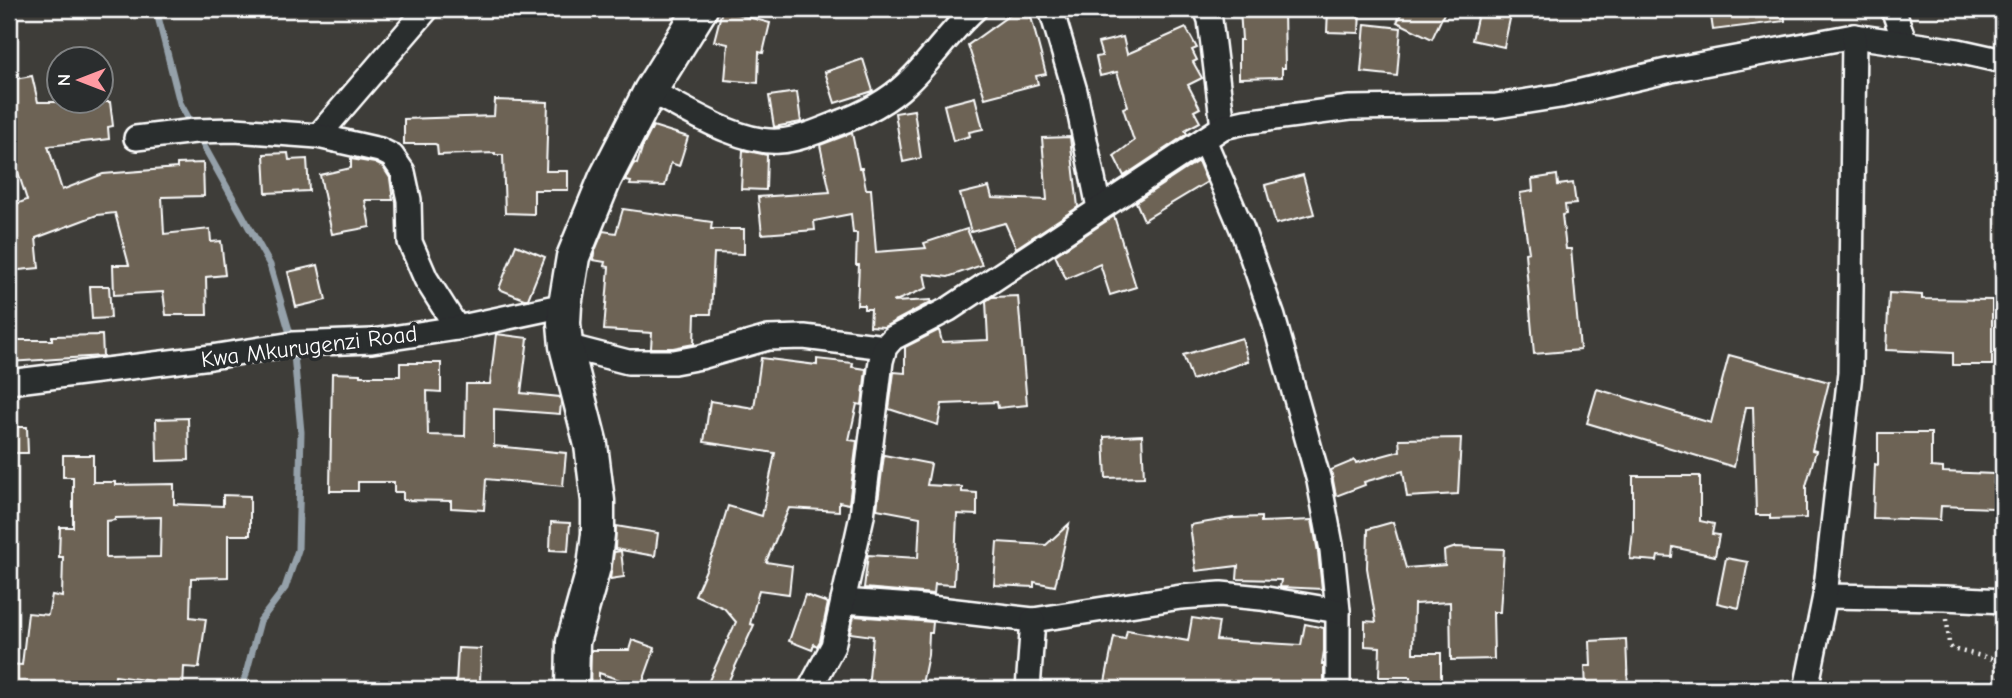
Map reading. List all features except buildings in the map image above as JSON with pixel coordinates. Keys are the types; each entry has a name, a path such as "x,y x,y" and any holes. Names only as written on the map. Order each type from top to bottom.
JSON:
{"street":[{"path":"318,136 427,9"},
{"path":"572,689 573,642 594,567 598,534 598,501 591,445 566,346 565,305 573,257 604,179 650,91 701,9"},
{"path":"650,91 735,133 757,140 781,141 824,129 879,104 904,86 957,25 975,9"},
{"path":"1051,9 1074,91 1099,208"},
{"path":"1206,9 1210,20 1213,134 1273,317 1319,481 1332,550 1338,611 1338,689"},
{"path":"1893,9 1905,43"},
{"path":"1806,689 1825,596 1850,373 1854,36"},
{"path":"810,689 833,646 862,516 885,347 893,338 949,309 1213,134 1245,121 1350,108 1496,106 1560,96 1671,70 1854,36 1958,51 2003,61"},
{"path":"136,138 195,131 235,130 318,136 380,150 392,156 403,172 409,200 410,242 426,279 457,328"},
{"name":"Kwa Mkurugenzi Road","path":"9,382 199,359 293,344 372,341 457,328 565,305"},
{"path":"566,346 628,362 674,362 768,338 804,337 885,347"},
{"path":"843,601 1033,620 1181,597 1221,594 1338,611"},
{"path":"1825,596 2003,601"},
{"path":"1028,689 1033,620"}],"path":[{"path":"1945,598 1949,644 1952,649 1994,659 2003,685"}],"waterway":[{"path":"156,9 180,103 270,265 293,344 301,432 298,550 285,588 260,621 242,689"}]}
